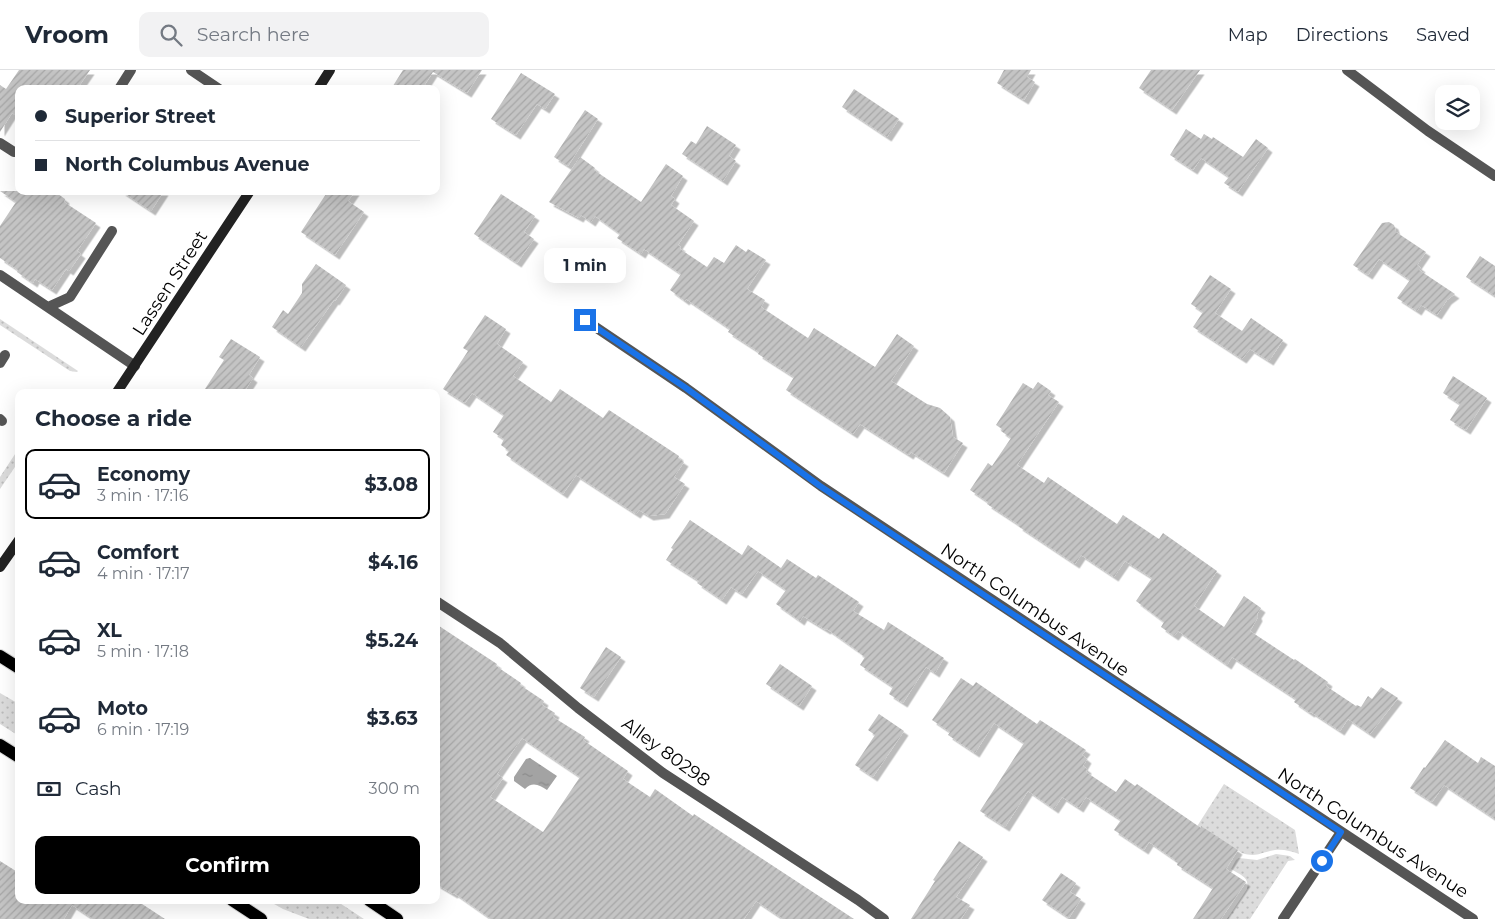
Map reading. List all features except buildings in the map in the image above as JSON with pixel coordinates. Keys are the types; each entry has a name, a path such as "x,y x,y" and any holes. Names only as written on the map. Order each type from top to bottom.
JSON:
{"main road":[{"path":"321,85 330,70"},
{"name":"Lassen Street","path":"120,389 247,195"},
{"path":"0,568 15,546"},
{"path":"0,656 15,665"},
{"path":"0,745 15,754"},
{"path":"238,904 261,919"},
{"path":"375,904 397,919"}],"street":[{"path":"122,85 131,70"},
{"path":"191,70 213,85"},
{"path":"1347,70 1428,131 1495,176"},
{"path":"0,143 14,152"},
{"path":"48,307 70,296 112,231"},
{"path":"0,275 135,366"},
{"name":"North Columbus Avenue","path":"585,320 686,388 820,486 1473,919"},
{"name":"Alley 80298","path":"440,604 500,643 578,708 663,773 858,900 884,919"},
{"path":"1283,919 1341,832"}],"shaded area":[{"path":"0,319 78,371 70,371 0,325"},
{"path":"15,454 15,467 0,489 0,477"},
{"path":"0,693 15,702 15,733 0,724"},
{"path":"1224,784 1295,830 1299,854 1281,850 1255,855 1242,853 1202,827 1178,863 1175,861"},
{"path":"1276,854 1290,856 1295,860 1288,861 1250,919 1227,919 1248,885 1246,879 1231,869 1236,860 1239,858 1257,860"},
{"path":"274,904 341,904 364,919 309,919"}],"water":[{"path":"530,758 557,776 547,790 533,784 525,789 514,781 514,777 526,759"}],"route":[{"path":"585,320 686,388 820,486 1341,832 1322,861"}]}
